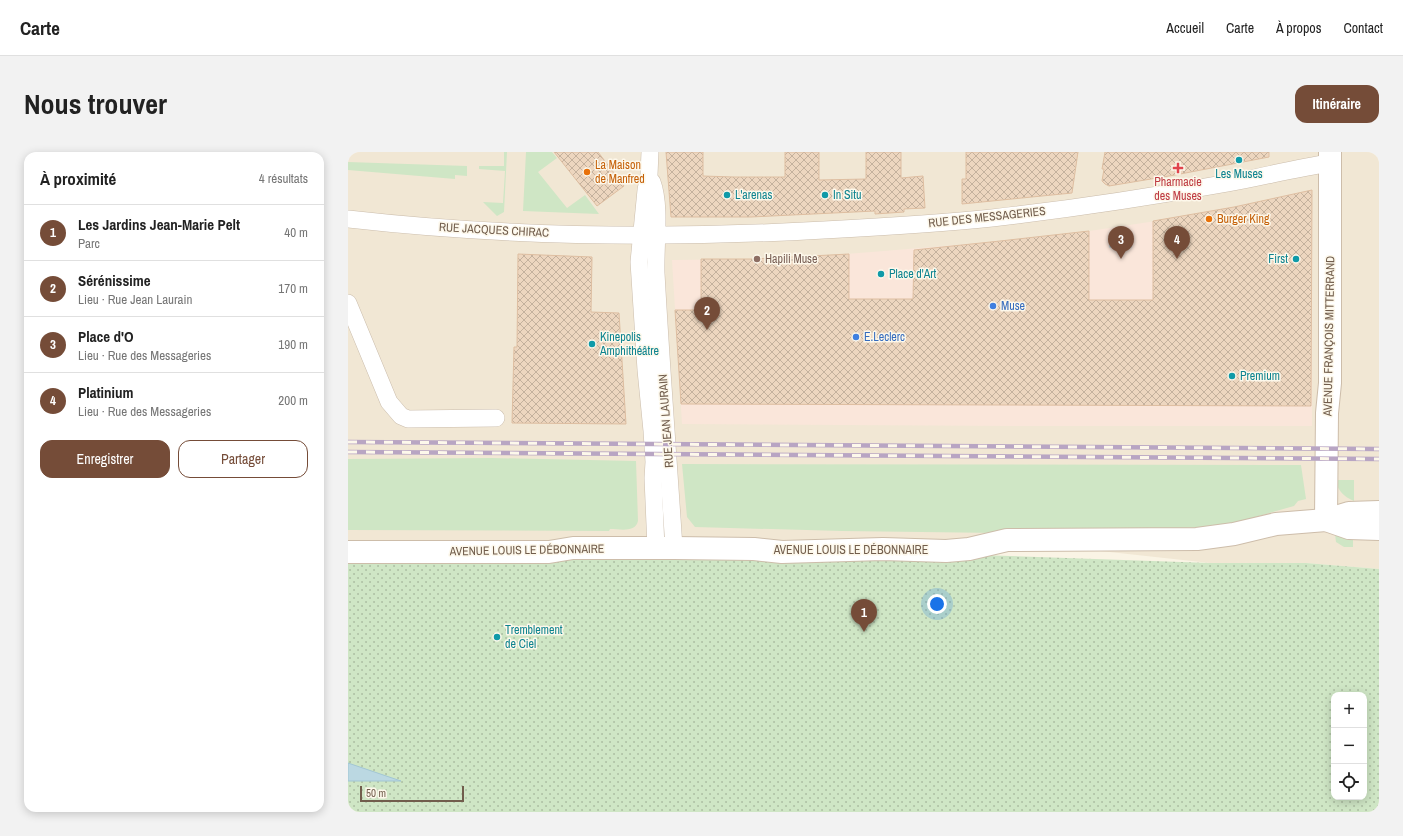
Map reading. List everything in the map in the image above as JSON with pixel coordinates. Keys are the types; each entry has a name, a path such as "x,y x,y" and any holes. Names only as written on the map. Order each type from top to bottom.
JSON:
{"street":[{"name":"RUE JEAN LAURAIN","path":"650,152 649,175 655,190 656,203 648,236 656,273 665,548"},
{"name":"RUE DES MESSAGERIES","path":"648,236 779,233 991,218 1151,196 1229,183 1330,157"},
{"name":"AVENUE FRANÇOIS MITTERRAND","path":"1326,520 1327,413 1330,383 1330,157"},
{"name":"RUE JACQUES CHIRAC","path":"348,219 498,231 648,236"},
{"path":"348,303 389,402 401,416 408,419 496,418"},
{"name":"AVENUE LOUIS LE DÉBONNAIRE","path":"348,552 548,552 573,548 754,548 782,552 883,549 922,551 958,550 969,549 1007,540 1210,538 1276,524 1326,520 1349,513 1379,512"},
{"name":"AVENUE LOUIS LE DÉBONNAIRE","path":"1326,520 1349,528 1379,529"}],"shaded area":[{"path":"348,152 1379,152 1379,569 1306,563 1210,563 982,538 948,544 348,554"},
{"name":"Muse","path":"1312,190 1312,426 682,424 672,260 753,259 834,255 995,242 1076,233 1156,221 1234,207"}],"green space":[{"path":"504,152 507,152 504,212 497,216 483,202 503,203 505,171 479,169 479,166 504,166"},
{"path":"526,152 552,152 557,158 538,172 567,208 585,195 599,214 523,211"},
{"path":"348,162 467,166 467,176 455,175 455,179 348,170"},
{"path":"492,458 636,461 638,521 634,527 630,529 610,529 609,531 348,530 348,459"},
{"path":"682,464 1301,465 1306,499 1298,501 1294,506 1219,527 1001,533 695,527 687,517"},
{"path":"1336,480 1354,480 1354,501 1342,493"},
{"path":"1335,534 1353,534 1353,547 1344,547 1336,542"},
{"path":"979,555 1210,563 1306,563 1379,569 1379,812 348,812 348,559"}],"water":[{"path":"1110,233 1131,233 1131,247 1110,247"},
{"path":"348,763 401,781 348,781"}],"building":[{"path":"554,152 598,152 624,186 597,206"},
{"path":"666,152 703,152 703,176 785,177 785,152 819,152 819,180 866,179 866,152 901,152 901,178 923,176 925,208 904,209 904,212 875,214 875,211 751,217 671,217"},
{"path":"966,152 1078,152 1072,193 962,204 962,179 966,179"},
{"path":"1105,152 1269,152 1269,157 1109,186 1102,181 1104,169 1102,169"},
{"name":"Muse","path":"1312,190 1311,406 681,404 675,310 701,310 701,259 753,259 849,254 849,299 913,299 914,250 1089,231 1089,300 1153,300 1153,221 1234,207"},
{"path":"518,254 592,257 591,312 619,313 626,424 512,423 514,347 517,347"}],"railway":[{"path":"348,442 1379,449"},
{"path":"348,452 1379,459"}],"place":[{"name":"Les Muses","path":"1239,160"},
{"name":"Pharmacie des Muses","path":"1178,168"},
{"name":"La Maison de Manfred","path":"587,172"},
{"name":"L'arenas","path":"727,195"},
{"name":"In Situ","path":"825,195"},
{"name":"Burger King","path":"1209,219"},
{"name":"Hapili Muse","path":"757,259"},
{"name":"Place d'O","path":"1121,259"},
{"name":"Platinium","path":"1177,259"},
{"name":"First","path":"1296,259"},
{"name":"Place d'Art","path":"881,274"},
{"name":"Muse","path":"993,306"},
{"name":"Sérénissime","path":"707,330"},
{"name":"E.Leclerc","path":"856,337"},
{"name":"Kinepolis Amphithéâtre","path":"592,344"},
{"name":"Premium","path":"1232,376"},
{"name":"Les Jardins Jean-Marie Pelt","path":"864,632"},
{"name":"Tremblement de Ciel","path":"497,637"}]}
